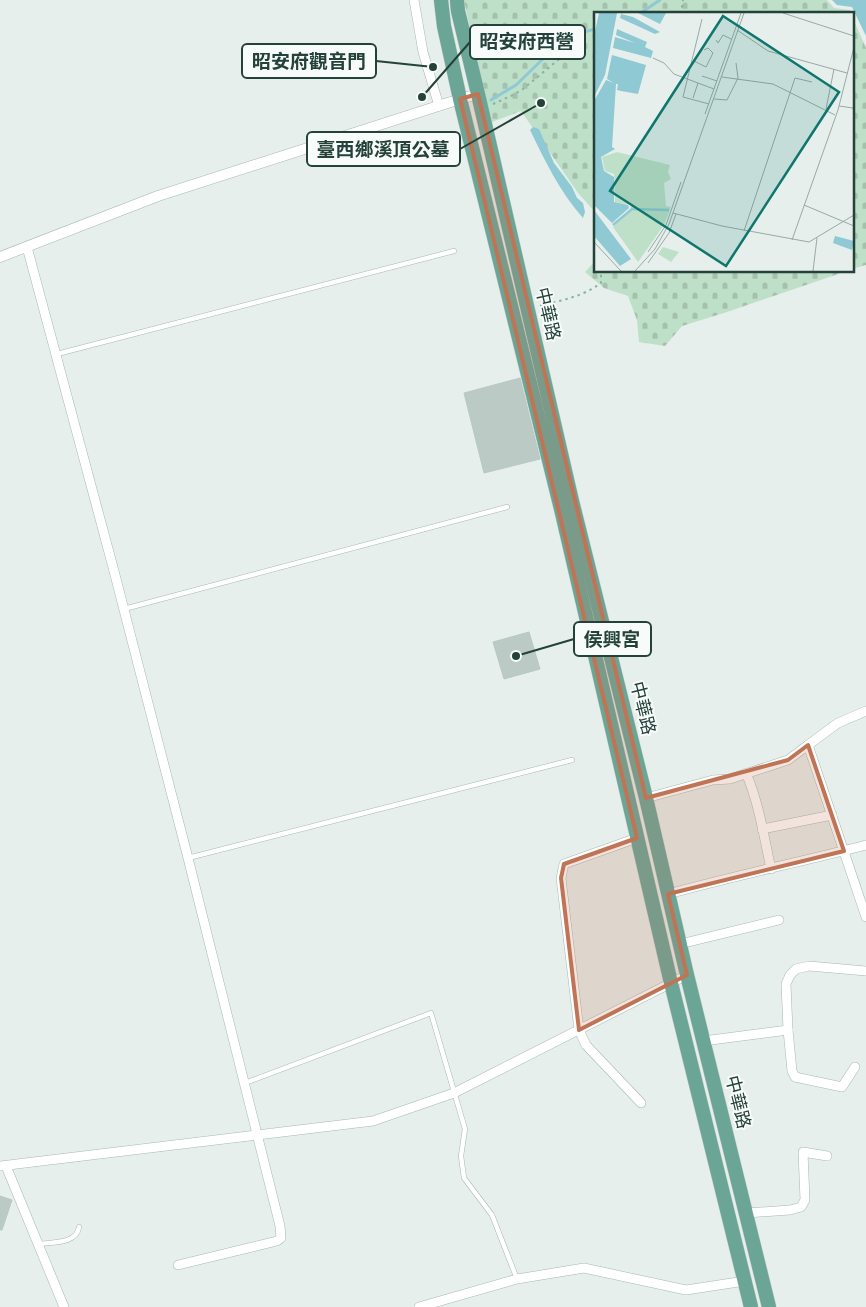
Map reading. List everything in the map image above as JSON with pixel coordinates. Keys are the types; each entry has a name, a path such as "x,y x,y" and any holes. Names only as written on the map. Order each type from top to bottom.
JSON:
{"main road":[{"name":"中華路","path":"441,0 444,26 460,98 562,513 671,983 751,1307"},
{"name":"中華路","path":"457,0 572,501 769,1307"}],"street":[{"path":"414,0 423,52 439,106"},
{"path":"0,258 158,196 460,98 480,100"},
{"path":"27,247 124,609 258,1134 282,1238 277,1241 178,1265"},
{"path":"646,798 713,780 730,779 788,760 838,723 866,711"},
{"path":"808,745 866,916"},
{"path":"746,773 751,786 771,869"},
{"path":"762,829 832,815"},
{"path":"638,838 564,864 561,878 579,1030 586,1045 641,1103"},
{"path":"668,894 866,845"},
{"path":"680,944 778,920"},
{"path":"855,1067 842,1087 795,1077 792,1071 788,1030 786,984 796,968 809,966 866,971"},
{"path":"64,1307 39,1244 3,1166 373,1120 454,1093 687,975"},
{"path":"703,1041 788,1030"},
{"path":"746,1212 790,1210 801,1207 804,1200 803,1152 827,1156"},
{"path":"419,1307 517,1278 584,1268 686,1290 744,1281"}],"lane":[{"path":"55,355 454,251"},
{"path":"124,609 507,507"},
{"path":"188,858 572,760"},
{"path":"245,1083 430,1013 465,1129 461,1156 464,1178 492,1215 517,1278"},
{"path":"39,1244 70,1240 78,1232 79,1227"}],"path":[{"path":"480,100 494,104 523,89 580,41 582,36 578,29"},
{"path":"528,308 580,296 601,283 601,272"}],"highlighted area":[{"path":"478,94 646,798 788,760 808,745 844,851 668,894 687,975 579,1030 561,878 564,864 637,838 460,99"}],"green space":[{"path":"464,0 827,0 834,8 850,10 850,12 594,12 594,211 578,193 521,111 492,122 484,95"},
{"path":"854,21 866,48 866,265 854,268"},
{"path":"594,262 594,272 844,272 682,326 665,346 639,342 637,320 628,296 604,288 585,272"}],"water":[{"path":"832,0 866,0 866,36 852,7 837,5"},
{"path":"533,127 539,129 554,163 572,187 577,198 583,203 585,212 583,218 567,198 547,165 530,130"}],"building":[{"path":"520,378 540,459 484,473 464,393"},
{"path":"529,632 540,669 504,679 493,642"},
{"path":"0,1196 12,1200 2,1230 0,1230"}],"waterway":[{"path":"642,12 660,0"},
{"path":"491,100 516,85 547,55 580,33 594,29"}],"place":[{"name":"昭安府觀音門","path":"433,67"},
{"name":"昭安府西營","path":"422,97"},
{"name":"臺西鄉溪頂公墓","path":"541,103"},
{"name":"侯興宮","path":"516,656"}]}
